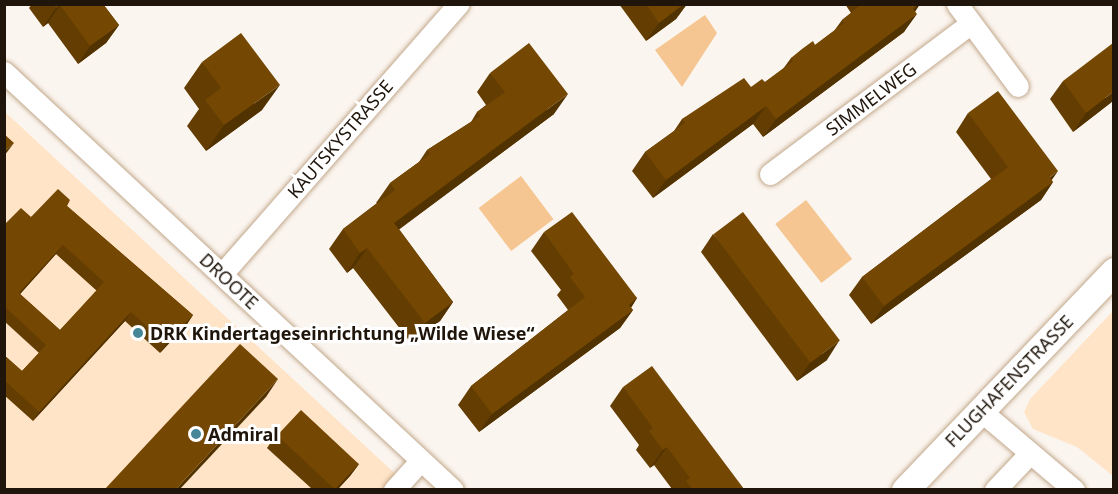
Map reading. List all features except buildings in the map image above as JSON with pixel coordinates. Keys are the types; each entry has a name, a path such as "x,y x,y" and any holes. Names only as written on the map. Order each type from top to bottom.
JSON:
{"main road":[{"name":"FLUGHAFENSTRASSE","path":"905,489 1113,271"}],"street":[{"name":"KAUTSKYSTRASSE","path":"222,274 458,4"},
{"path":"957,4 1018,86"},
{"name":"SIMMELWEG","path":"770,174 971,23"},
{"name":"DROOTE","path":"4,72 453,489"},
{"path":"981,411 1029,454 1074,489"},
{"path":"995,489 1029,454"},
{"path":"394,489 421,460"}],"shaded area":[{"path":"705,15 717,33 682,87 655,50"},
{"path":"4,111 376,456 412,489 5,489"},
{"path":"521,176 553,219 511,251 479,208"},
{"path":"806,200 852,259 821,283 775,224"},
{"path":"1113,311 1113,476 1077,447 1033,429 1024,412 1030,399"}],"place":[{"name":"DRK Kindertageseinrichtung „Wilde Wiese“","path":"138,333"},
{"name":"Admiral","path":"196,434"}]}
